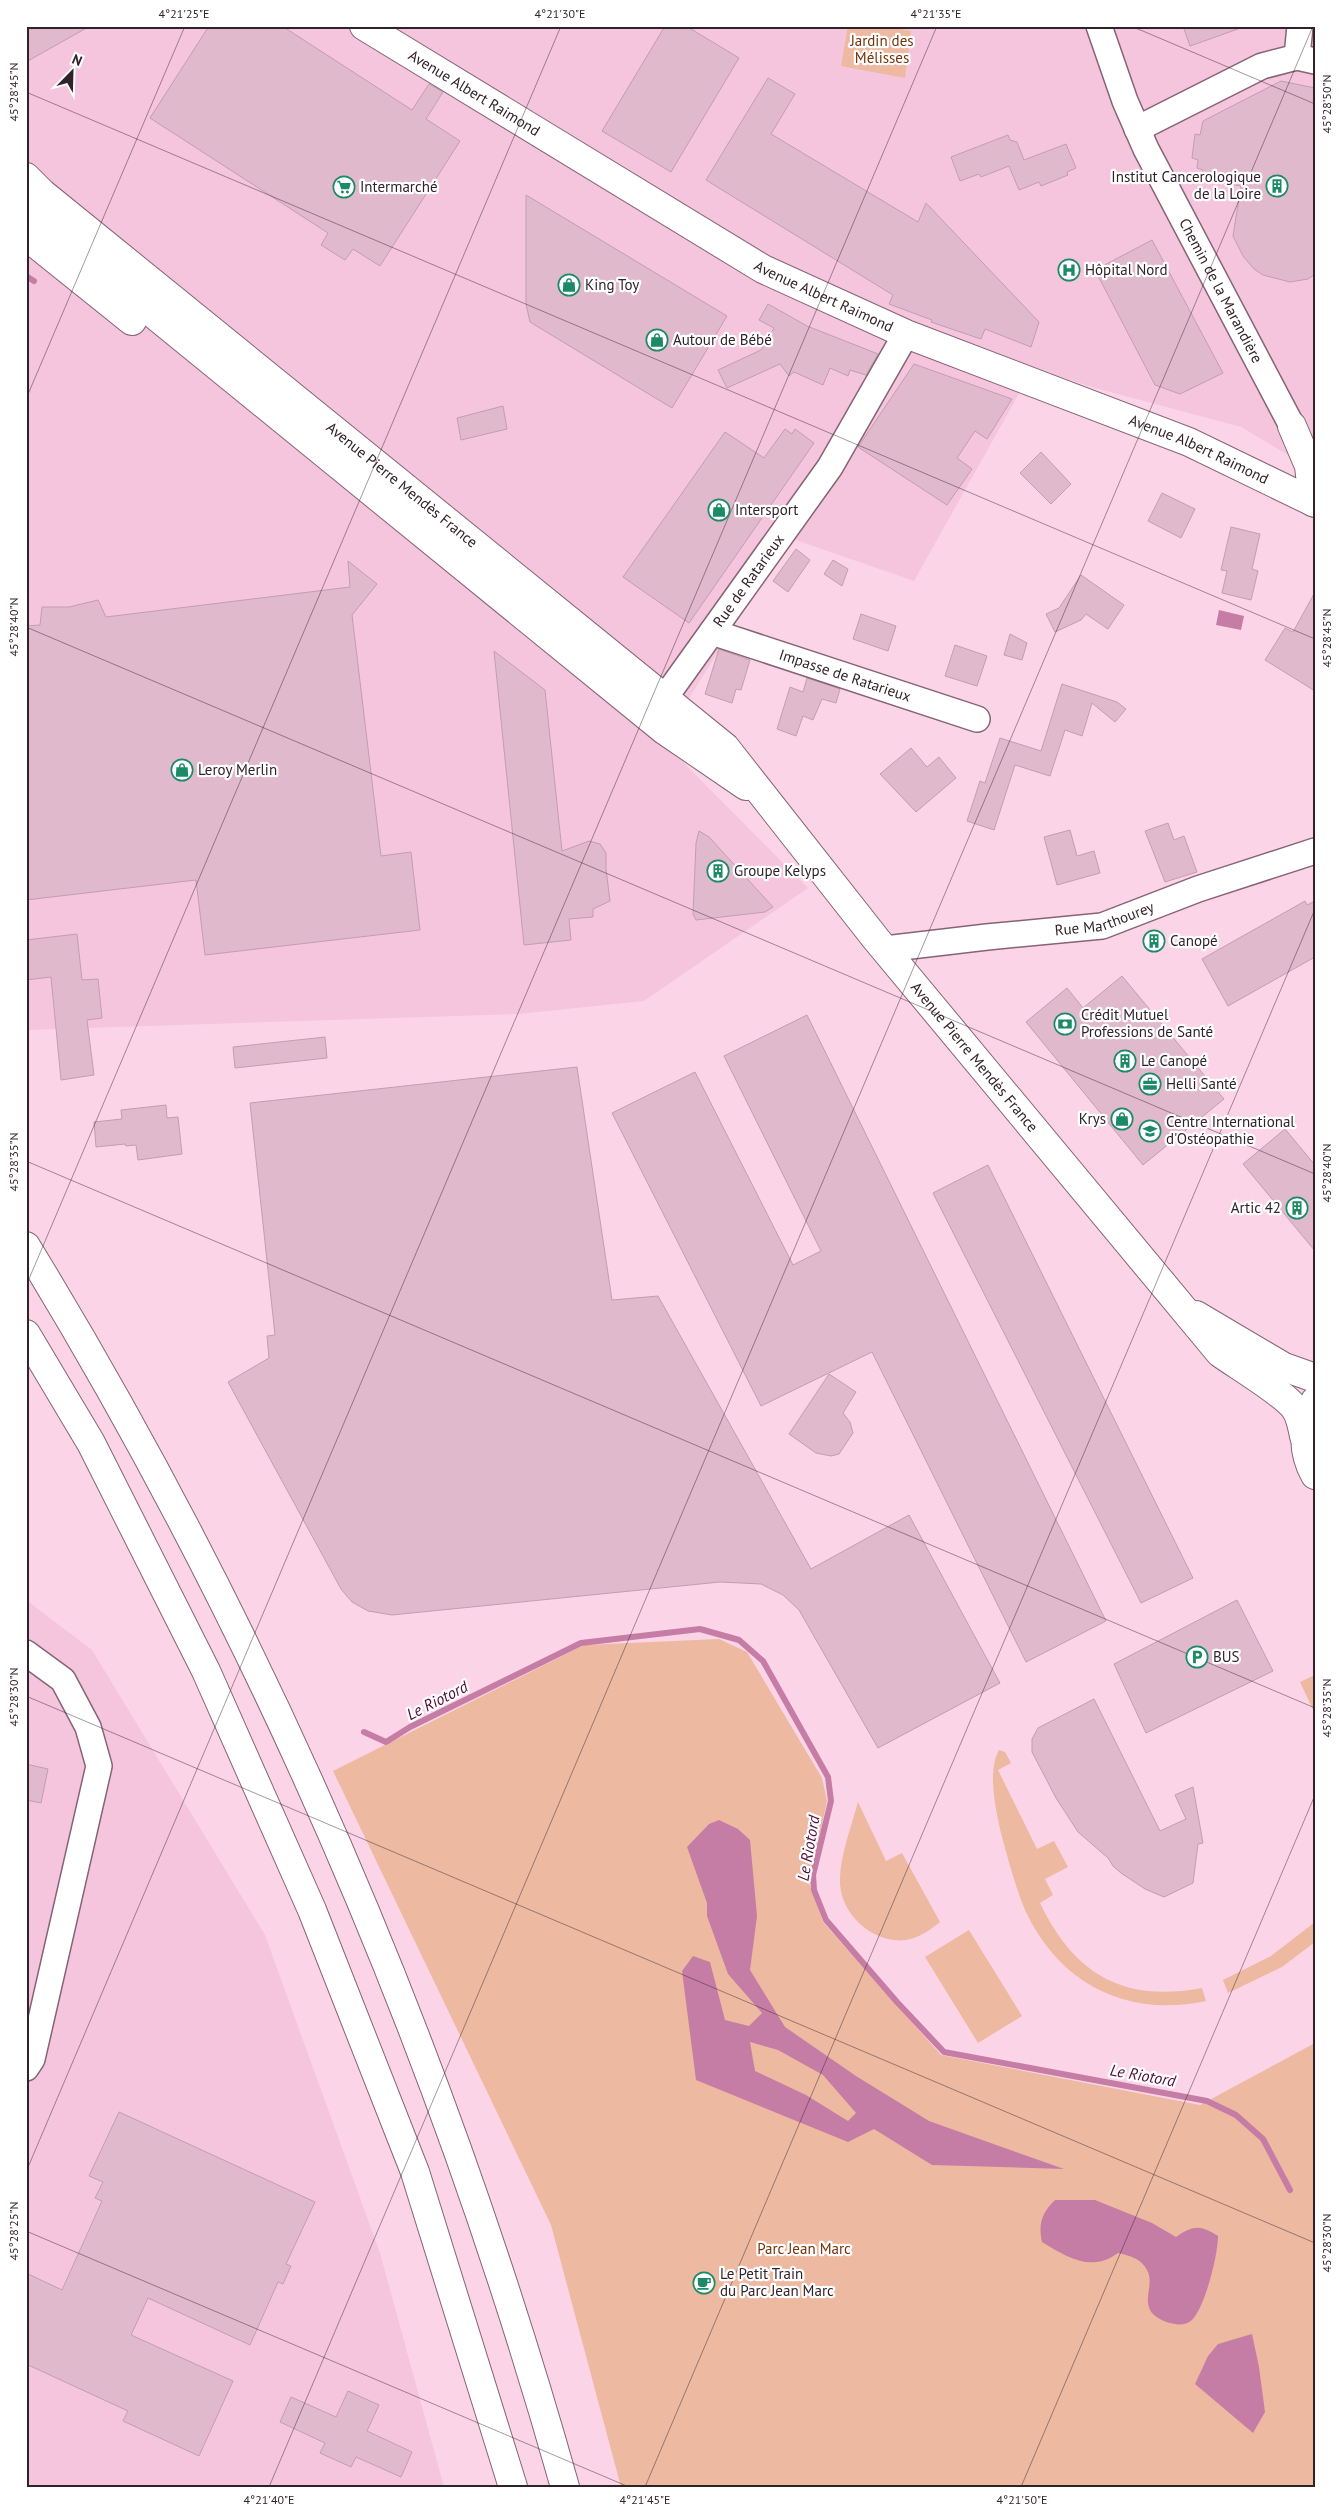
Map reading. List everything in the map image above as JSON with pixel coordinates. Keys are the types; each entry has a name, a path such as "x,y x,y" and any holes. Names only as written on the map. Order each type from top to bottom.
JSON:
{"main road":[{"name":"Avenue Albert Raimond","path":"364,26 762,269 906,334 1188,442 1314,503"},
{"name":"Avenue Pierre Mendès France","path":"26,177 42,193 666,696 725,746 885,949 1186,1309 1220,1353 1289,1402 1299,1416 1307,1456 1315,1475"},
{"name":"Avenue Pierre Mendès France","path":"26,207 49,230 664,730 768,801"},
{"path":"26,236 160,343 226,387 351,486 405,518"},
{"name":"Chemin de la Marandière","path":"1292,426 1309,466 1314,503"},
{"path":"26,1246 70,1318 201,1558 322,1810 386,1960 456,2143 519,2332 564,2487"},
{"name":"Avenue Pierre Mendès France","path":"1186,1309 1284,1367 1315,1378"},
{"path":"26,1334 91,1443 206,1672 312,1910 415,2172 513,2487"},
{"path":"1304,1436 1315,1401"}],"street":[{"name":"Chemin de la Marandière","path":"1099,26 1146,149 1292,426"},
{"path":"1137,129 1262,66 1306,59 1300,26"},
{"name":"Rue de Ratarieux","path":"666,696 830,467 906,334"},
{"name":"Impasse de Ratarieux","path":"712,632 977,719"},
{"name":"Rue Marthourey","path":"885,949 1102,926 1198,889 1315,851"},
{"path":"26,1653 63,1680 88,1727 99,1766 32,2059 26,2068"}],"shaded area":[{"path":"26,26 1315,26 1315,471 1241,427 1088,386 1034,367 914,581 790,538 662,741 808,888 644,1001 518,1014 26,1030"},
{"path":"1219,610 1244,616 1241,630 1216,625"},
{"path":"26,1600 92,1650 265,1935 380,2253 444,2487 26,2487"},
{"path":"719,1820 738,1829 750,1840 757,1916 750,1970 785,2027 856,2076 929,2121 1064,2169 932,2165 874,2129 848,2142 696,2080 682,1971 693,1956 710,1962 725,2020 749,2026 762,2013 728,1974 707,1916 707,1903 687,1847 709,1824","holes":["750,2042 778,2050 823,2075 856,2113 848,2121 806,2095 755,2071"]},
{"path":"1055,2200 1095,2200 1152,2223 1176,2237 1188,2230 1197,2228 1202,2228 1218,2236 1216,2255 1206,2293 1202,2304 1192,2320 1184,2324 1176,2324 1163,2321 1153,2314 1148,2304 1149,2275 1145,2266 1135,2258 1118,2253 1098,2262 1079,2261 1042,2242 1042,2219 1047,2209"},
{"path":"1252,2334 1265,2412 1253,2433 1195,2384 1208,2356 1218,2344"}],"green space":[{"name":"Jardin des Mélisses","path":"848,26 885,26 911,31 905,78 841,66"},
{"name":"Parc Jean Marc","path":"719,1639 747,1652 822,1778 827,1801 809,1883 823,1922 941,2055 1200,2105 1315,2043 1315,2487 621,2487 551,2225 333,1771 584,1645"},
{"path":"1315,1675 1315,1714 1300,1682"},
{"path":"999,1750 1005,1752 1011,1763 998,1770 1037,1849 1054,1841 1068,1867 1045,1879 1053,1895 1040,1903 1053,1928 1069,1948 1085,1965 1104,1978 1125,1986 1148,1991 1174,1992 1202,1988 1206,2001 1177,2005 1149,2004 1123,1999 1099,1990 1076,1976 1057,1958 1039,1936 1025,1910 1006,1853 995,1803 993,1780 995,1759"},
{"path":"858,1802 886,1861 902,1853 940,1922 920,1936 906,1940 882,1937 862,1926 847,1907 842,1896 840,1884 841,1864"},
{"path":"1315,1922 1315,1942 1282,1967 1228,1993 1223,1980 1271,1956"},
{"path":"969,1930 1022,2016 978,2043 925,1957"}],"building":[{"path":"26,26 90,26 26,62"},
{"name":"Intermarché","path":"209,26 282,26 412,110 429,84 443,92 426,119 460,141 380,266 353,249 345,260 321,245 328,233 150,118"},
{"path":"665,26 686,26 739,58 671,172 602,131"},
{"path":"1183,26 1238,26 1238,29 1190,46"},
{"path":"768,78 795,94 771,134 918,222 926,203 1039,322 1031,347 985,329 981,339 931,322 932,320 889,304 893,295 706,180"},
{"name":"Institut Cancerologique de la Loire","path":"1281,81 1315,88 1315,274 1308,279 1290,282 1263,275 1254,269 1243,256 1233,236 1241,186 1202,179 1203,170 1197,168 1198,160 1192,158 1195,134 1200,135 1203,121"},
{"path":"1008,135 1010,140 1017,142 1024,160 1066,144 1076,168 1067,172 1068,175 1041,186 1039,182 1019,190 1009,166 981,177 979,174 960,181 951,157"},
{"path":"526,195 727,316 672,408 530,322 526,304"},
{"path":"1152,240 1223,373 1180,394 1155,385 1095,270"},
{"path":"768,304 807,326 878,354 866,375 850,370 848,376 830,368 823,385 794,372 789,376 780,364 727,388 718,370 761,350 774,328 759,320"},
{"path":"914,364 1012,399 987,439 975,431 957,458 972,469 947,505 858,447"},
{"path":"503,406 507,429 461,440 457,418"},
{"name":"Intersport","path":"785,429 792,434 795,429 814,443 689,623 623,577 725,432 764,458"},
{"path":"1041,452 1071,484 1051,504 1020,473"},
{"path":"1162,493 1195,509 1181,538 1148,521"},
{"path":"1231,527 1260,534 1252,569 1258,571 1251,600 1222,593 1227,571 1221,570"},
{"path":"796,549 810,560 788,592 773,581"},
{"path":"833,560 848,569 842,586 824,574"},
{"name":"Leroy Merlin","path":"348,561 377,584 352,615 381,856 411,852 420,930 205,955 196,880 26,900 26,626 40,625 42,607 69,607 98,600 106,617 350,587"},
{"path":"1081,575 1124,605 1108,629 1086,614 1081,620 1055,632 1046,614 1059,608"},
{"path":"1315,592 1315,691 1265,660 1285,628 1293,632"},
{"path":"861,614 896,626 888,651 853,639"},
{"path":"1010,634 1027,643 1022,660 1004,655"},
{"path":"955,645 987,656 977,686 945,676"},
{"path":"719,649 750,660 741,690 736,689 732,703 705,694"},
{"path":"494,651 545,690 562,851 589,841 600,844 606,853 610,901 593,909 593,917 569,919 571,940 524,945"},
{"path":"807,678 840,689 836,703 822,699 813,720 803,716 796,736 777,729 790,687 803,692"},
{"path":"1062,684 1117,702 1126,709 1115,722 1092,703 1082,736 1065,730 1050,776 1015,765 994,830 967,821 980,781 985,783 1000,738 1041,751"},
{"path":"911,748 927,767 939,757 956,778 916,812 880,774"},
{"path":"1168,823 1174,840 1184,836 1197,872 1165,882 1145,831"},
{"path":"1070,830 1077,856 1094,851 1100,873 1057,885 1044,837"},
{"name":"Groupe Kelyps","path":"699,831 709,837 773,907 765,912 696,920 693,914 696,843"},
{"path":"1305,901 1307,905 1315,901 1315,957 1228,1006 1202,959"},
{"path":"77,934 82,980 98,979 102,1018 87,1020 94,1075 61,1080 51,977 26,980 26,940"},
{"name":"Le Canopé","path":"1122,976 1224,1099 1143,1165 1026,1022 1067,988 1083,1008"},
{"path":"807,1015 1106,1621 1026,1662 872,1352 761,1406 612,1113 695,1072 793,1265 821,1251 724,1056"},
{"path":"325,1037 327,1058 235,1068 233,1047"},
{"path":"577,1067 612,1300 658,1296 811,1569 909,1515 1000,1683 878,1748 799,1610 783,1595 761,1584 720,1582 392,1615 368,1611 352,1602 341,1589 228,1382 269,1358 267,1336 275,1335 250,1103"},
{"path":"166,1105 167,1118 178,1117 182,1154 138,1160 136,1145 126,1146 125,1144 96,1147 94,1122 122,1119 121,1110"},
{"name":"Artic 42","path":"1285,1129 1315,1165 1315,1251 1243,1164"},
{"path":"988,1165 1193,1578 1141,1603 933,1193"},
{"path":"829,1374 856,1392 843,1413 850,1422 853,1433 839,1454 831,1456 816,1453 789,1434"},
{"path":"1237,1600 1273,1671 1146,1733 1114,1664"},
{"path":"1094,1699 1160,1831 1186,1819 1175,1795 1193,1787 1203,1843 1198,1844 1193,1883 1164,1897 1145,1889 1121,1873 1108,1858 1078,1832 1056,1798 1032,1752 1032,1739 1038,1728"},
{"path":"26,1764 48,1769 41,1803 26,1800"},
{"path":"119,2112 315,2202 286,2264 291,2266 283,2284 278,2282 250,2345 148,2298 131,2335 233,2381 199,2456 123,2421 128,2411 26,2364 26,2273 62,2290 102,2201 95,2198 103,2182 89,2176"},
{"path":"348,2391 379,2405 367,2431 412,2452 401,2477 356,2457 351,2467 320,2453 325,2443 280,2422 291,2397 336,2417"}],"waterway":[{"name":"Le Riotord","path":"26,276 34,281"},
{"name":"Le Riotord","path":"364,1732 386,1742 410,1727 581,1643 700,1629 739,1640 763,1661 828,1777 831,1801 813,1875 814,1890 826,1920 897,2002 944,2052 1207,2101 1236,2115 1263,2139 1290,2190"}],"place":[{"name":"Institut Cancerologique de la Loire","path":"1277,186"},
{"name":"Intermarché","path":"344,187"},
{"name":"Hôpital Nord","path":"1069,270"},
{"name":"King Toy","path":"569,285"},
{"name":"Autour de Bébé","path":"657,340"},
{"name":"Intersport","path":"719,510"},
{"name":"Leroy Merlin","path":"182,770"},
{"name":"Groupe Kelyps","path":"718,871"},
{"name":"Canopé","path":"1154,941"},
{"name":"Crédit Mutuel Professions de Santé","path":"1065,1024"},
{"name":"Le Canopé","path":"1125,1061"},
{"name":"Helli Santé","path":"1150,1084"},
{"name":"Krys","path":"1122,1119"},
{"name":"Centre International d'Ostéopathie","path":"1150,1131"},
{"name":"Artic 42","path":"1297,1208"},
{"name":"BUS","path":"1197,1657"},
{"name":"Le Petit Train du Parc Jean Marc","path":"704,2283"}]}
